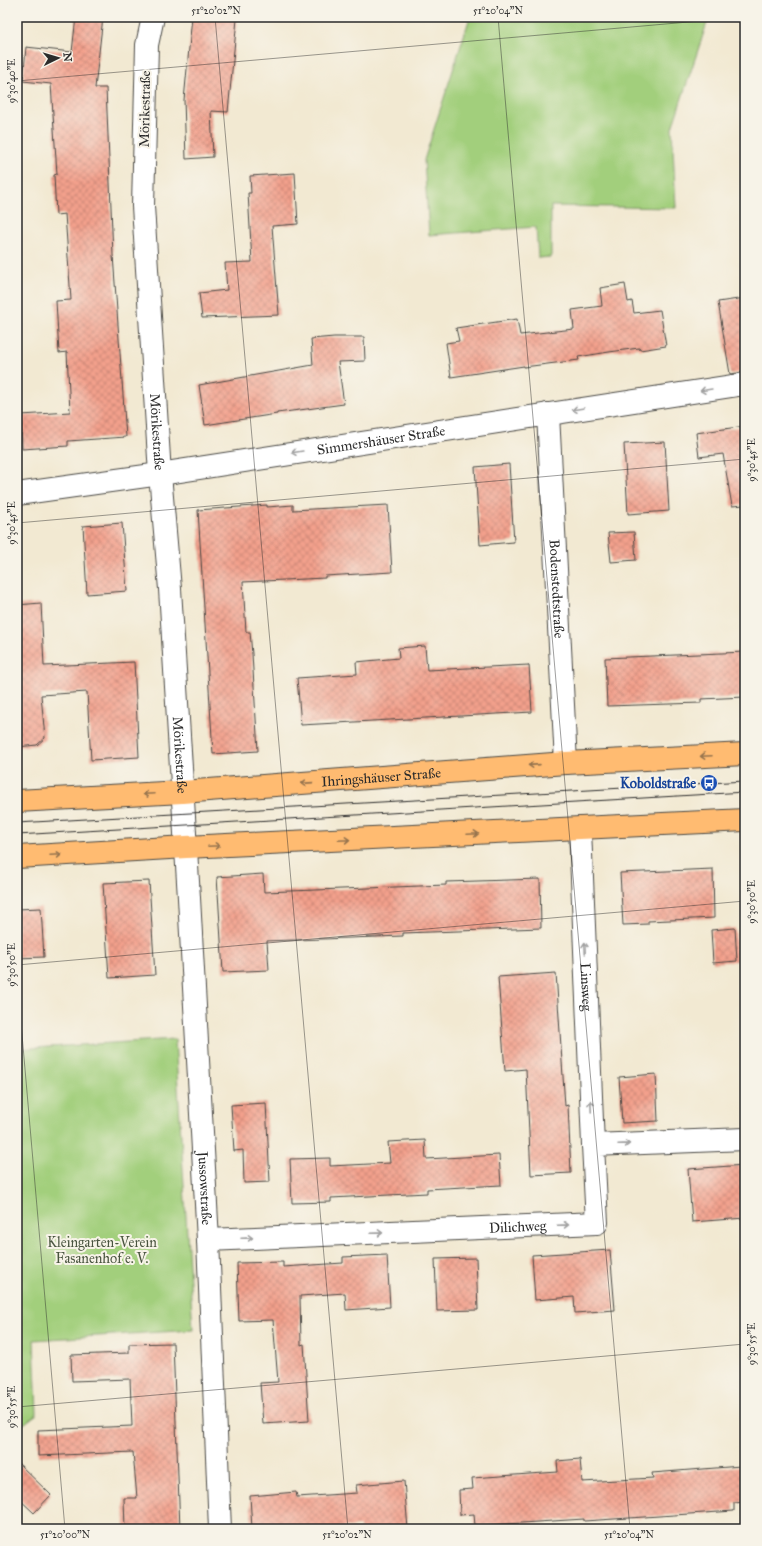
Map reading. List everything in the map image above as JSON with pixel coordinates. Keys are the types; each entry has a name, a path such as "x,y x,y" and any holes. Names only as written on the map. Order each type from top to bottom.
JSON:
{"main road":[{"name":"Ihringshäuser Straße","path":"17,801 182,792 566,763 745,754"},
{"path":"17,857 186,847 745,820"}],"street":[{"name":"Mörikestraße","path":"153,17 147,46 143,206 160,474 170,589 186,847"},
{"name":"Simmershäuser Straße","path":"17,494 160,474 745,384"},
{"name":"Bodenstedtstraße","path":"548,414 566,763"},
{"name":"Linsweg","path":"580,829 593,1145"},
{"name":"Jussowstraße","path":"186,847 208,1240 220,1529"},
{"path":"593,1145 745,1139"},
{"name":"Dilichweg","path":"208,1240 597,1223 593,1145"}],"green space":[{"path":"470,17 709,17 672,128 676,208 551,206 551,257 538,258 536,227 429,235 424,160"},
{"name":"Kleingarten-Verein Fasanenhof e. V.","path":"175,1039 193,1330 34,1340 37,1414 17,1429 17,1049"}],"building":[{"path":"76,17 103,17 95,88 106,88 113,255 126,437 68,441 68,446 22,449 21,415 70,412 67,352 59,353 56,301 71,300 65,214 56,215 54,175 57,174 51,84 23,81 26,47 72,52"},
{"path":"192,17 237,19 228,112 211,111 213,157 186,159 184,100"},
{"path":"295,173 298,224 272,226 279,315 202,318 199,293 227,290 225,263 252,262 248,193 251,193 250,176"},
{"path":"625,284 628,302 632,301 634,313 660,310 666,346 640,350 639,348 609,352 578,357 579,360 524,366 451,377 446,343 459,341 456,328 517,319 520,335 574,329 572,310 602,306 600,288"},
{"path":"745,298 745,372 730,374 718,302"},
{"path":"364,337 365,361 338,362 344,404 205,425 199,385 313,365 311,339"},
{"path":"745,426 745,505 732,506 723,454 699,457 696,433"},
{"path":"665,442 669,511 628,514 624,444"},
{"path":"509,464 514,542 480,545 475,467"},
{"path":"267,505 267,507 293,505 293,510 388,505 392,572 325,576 325,578 243,582 246,632 250,632 252,654 258,751 213,754 198,510"},
{"path":"122,523 127,591 87,594 83,526"},
{"path":"634,532 636,560 611,562 608,533"},
{"path":"41,603 44,666 134,662 139,757 91,760 87,692 41,695 45,738 37,745 17,747 17,605"},
{"path":"425,646 427,670 529,665 532,712 301,725 297,678 357,674 356,662 399,658 398,648"},
{"path":"745,652 745,697 701,699 701,703 607,706 605,658"},
{"path":"713,869 714,918 648,921 648,924 623,925 620,873"},
{"path":"263,874 264,892 446,885 446,882 540,879 541,928 403,933 403,936 267,941 269,970 223,972 217,877"},
{"path":"149,881 155,975 109,978 103,883"},
{"path":"41,908 44,957 17,958 17,909"},
{"path":"735,928 737,961 713,963 711,930"},
{"path":"556,973 565,1106 568,1105 571,1173 531,1175 526,1069 505,1071 498,977"},
{"path":"656,1074 658,1121 622,1123 619,1077"},
{"path":"266,1103 270,1182 244,1183 243,1150 234,1151 231,1105"},
{"path":"425,1140 426,1159 499,1155 501,1185 427,1189 427,1193 331,1198 331,1202 292,1203 290,1159 330,1158 330,1166 390,1163 388,1142"},
{"path":"745,1165 745,1218 692,1222 688,1169"},
{"path":"610,1250 615,1310 575,1313 574,1297 535,1300 532,1255"},
{"path":"387,1255 390,1307 346,1310 345,1293 300,1296 301,1345 304,1344 309,1421 263,1424 260,1383 278,1382 273,1320 239,1321 237,1263 283,1262 283,1267 343,1263 343,1257"},
{"path":"476,1258 478,1310 437,1311 435,1259"},
{"path":"173,1343 180,1529 125,1529 124,1498 137,1498 133,1452 38,1456 38,1430 132,1426 130,1379 72,1381 71,1355 129,1353 129,1344"},
{"path":"580,1459 582,1482 653,1478 652,1473 741,1466 745,1502 734,1503 734,1511 584,1521 584,1519 475,1526 474,1514 460,1515 459,1490 473,1489 472,1478 558,1472 557,1461"},
{"path":"17,1462 51,1495 34,1513 17,1497"},
{"path":"404,1481 408,1529 360,1529 360,1526 321,1529 252,1529 250,1496 296,1492 297,1497 357,1493 356,1485"}],"tram line":[{"path":"17,823 745,781"},
{"path":"17,835 745,792"}],"place":[{"name":"Koboldstraße","path":"709,783"}]}
